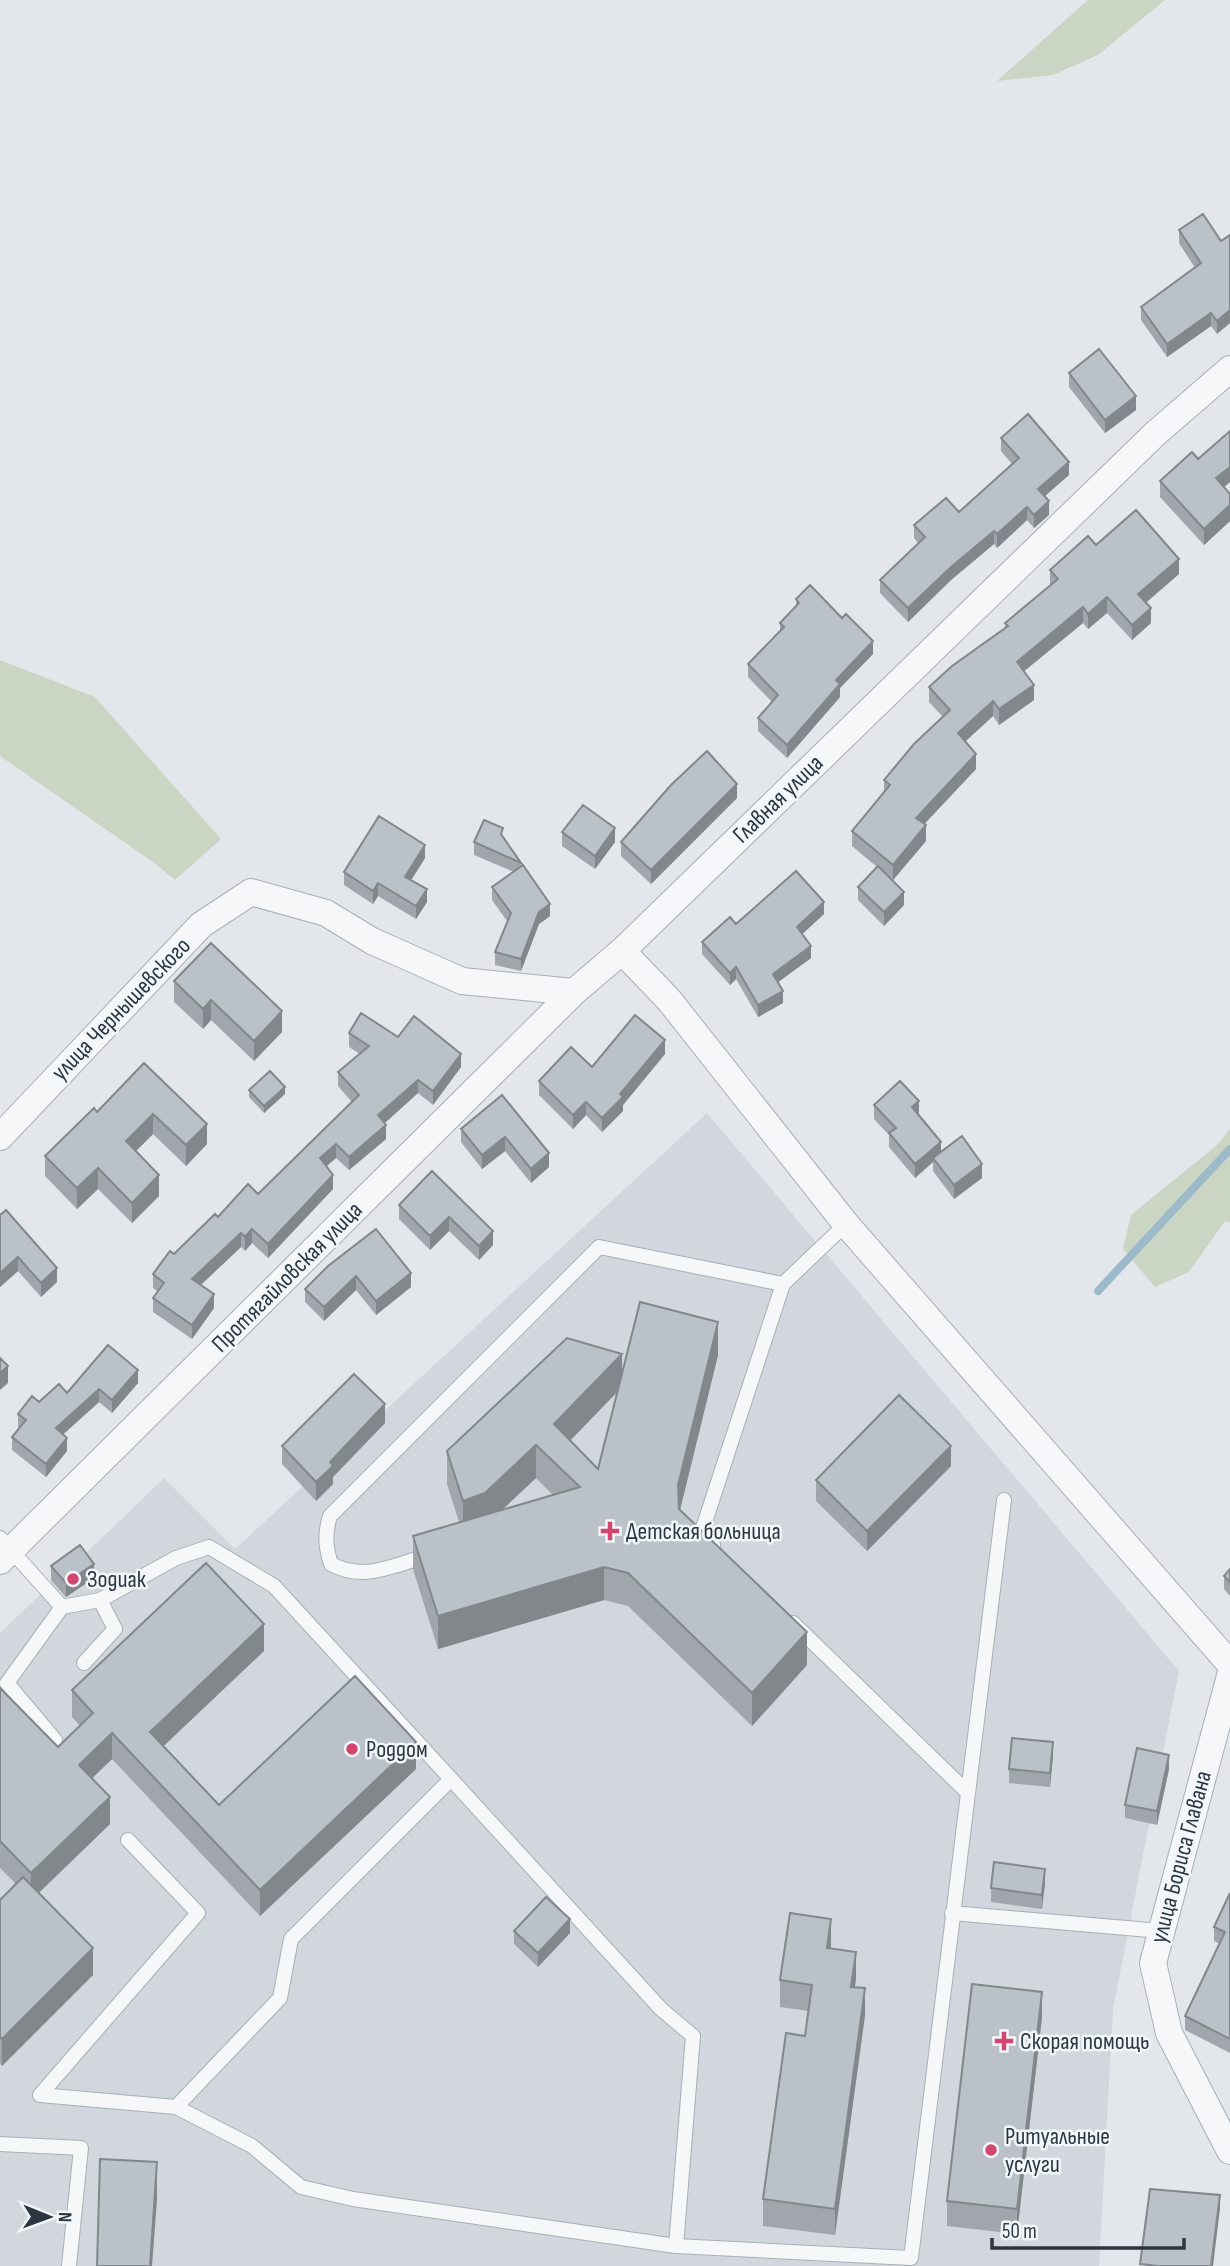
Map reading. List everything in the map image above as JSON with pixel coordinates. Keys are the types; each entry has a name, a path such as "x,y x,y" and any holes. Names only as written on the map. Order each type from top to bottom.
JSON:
{"street":[{"name":"Главная улица","path":"573,992 622,951 1156,433 1230,369"},
{"name":"улица Чернышевского","path":"0,1137 201,925 251,892 326,913 372,941 462,981 573,992"},
{"path":"622,951 670,1000 846,1224 1230,1664"},
{"name":"Протягайловская улица","path":"4,1549 573,992"},
{"name":"улица Бориса Главана","path":"1230,1676 1153,1963 1169,2033 1230,2151"}],"lane":[{"path":"721,1553 701,1534 783,1284 846,1224"},
{"path":"447,1549 361,1574 331,1564 325,1532 330,1516 599,1247 783,1284"},
{"path":"128,1840 198,1913 40,2095 176,2107 252,2146 301,2187 353,2199 676,2246 911,2258 966,1791 1004,1500"},
{"path":"55,1740 7,1683 62,1606 100,1600 176,1558 209,1547 274,1586 661,2009 693,2036 676,2246"},
{"path":"4,1549 62,1606"},
{"path":"84,1663 115,1629 100,1600"},
{"path":"781,1611 966,1791"},
{"path":"176,2107 281,1998 291,1939 451,1779"},
{"path":"952,1913 1161,1931"},
{"path":"0,2144 81,2148 69,2266"}],"shaded area":[{"path":"707,1113 1179,1671 1113,2009 1099,2266 0,2266 0,1633 47,1588 51,1580 80,1559 164,1478 235,1549"}],"green space":[{"path":"1088,0 1165,0 1098,55 1053,75 997,81"},
{"path":"0,660 95,697 221,839 175,880 0,756"},
{"path":"1230,1129 1230,1222 1225,1221 1189,1272 1155,1287 1123,1249 1131,1215 1217,1145"}],"building":[{"path":"1203,214 1221,241 1230,235 1230,310 1217,321 1211,313 1167,344 1141,307 1201,263 1179,230"},
{"path":"1099,349 1136,396 1105,420 1069,373"},
{"path":"1028,414 1069,462 1038,489 1049,501 1034,515 1027,507 997,534 994,531 908,608 880,580 925,537 914,525 946,498 959,512 1019,458 1001,438"},
{"path":"1230,431 1230,467 1216,478 1230,494 1230,505 1204,529 1160,481 1192,452 1198,459"},
{"path":"1136,510 1179,559 1138,594 1151,608 1132,625 1107,597 1088,614 1083,607 1017,662 1034,685 999,709 993,701 958,733 976,754 916,818 926,825 893,865 852,831 890,785 884,780 914,744 950,710 929,687 952,666 1008,626 1005,623 1058,579 1050,570 1088,536 1096,545"},
{"path":"810,585 842,618 846,614 873,641 836,680 840,684 787,745 758,718 778,695 748,664 784,627 780,623 799,603 796,599"},
{"path":"707,751 737,784 651,870 621,842 671,785"},
{"path":"583,805 615,828 595,856 562,832"},
{"path":"379,816 425,845 405,877 427,889 416,906 378,883 373,891 344,872"},
{"path":"484,820 503,828 501,834 521,863 474,842"},
{"path":"523,865 550,904 539,912 521,959 495,952 511,913 492,887"},
{"path":"878,866 904,892 884,912 858,887"},
{"path":"796,871 824,902 797,927 811,946 773,974 783,991 758,1005 736,967 730,973 702,942 730,917 736,924"},
{"path":"211,943 282,1011 254,1041 211,1000 203,1009 174,981"},
{"path":"361,1013 398,1037 414,1016 461,1054 433,1091 418,1080 378,1115 386,1125 349,1157 336,1144 320,1158 333,1175 268,1244 252,1229 245,1237 241,1233 192,1279 214,1294 192,1325 153,1298 164,1283 153,1274 170,1251 174,1254 215,1214 218,1217 248,1184 258,1194 359,1095 338,1072 369,1046 349,1033"},
{"path":"635,1015 665,1040 620,1094 623,1097 602,1118 586,1102 573,1115 539,1081 571,1047 592,1067"},
{"path":"144,1063 207,1124 186,1145 153,1114 126,1141 159,1175 132,1203 98,1168 77,1188 45,1156 94,1108 97,1112"},
{"path":"270,1071 285,1087 264,1106 249,1090"},
{"path":"900,1081 919,1101 912,1107 941,1142 915,1164 889,1133 896,1128 874,1105"},
{"path":"502,1095 549,1153 531,1169 505,1137 482,1155 461,1129"},
{"path":"962,1136 982,1164 954,1185 933,1158"},
{"path":"432,1171 493,1231 479,1246 449,1217 430,1236 399,1205"},
{"path":"6,1210 57,1268 41,1283 18,1257 0,1273 0,1215"},
{"path":"376,1229 411,1273 376,1301 356,1276 324,1307 305,1289 328,1266"},
{"path":"640,1302 718,1322 678,1485 679,1509 807,1632 752,1693 628,1573 604,1567 438,1616 413,1536 580,1487 536,1445 485,1493 463,1501 447,1451 567,1338 622,1354 554,1424 598,1469"},
{"path":"108,1345 138,1370 112,1400 99,1389 56,1428 67,1438 46,1464 12,1437 26,1420 18,1414 32,1396 39,1402 59,1384 67,1393"},
{"path":"0,1358 8,1366 0,1373"},
{"path":"354,1374 385,1404 330,1462 333,1466 316,1482 282,1446"},
{"path":"899,1395 951,1446 867,1531 816,1480"},
{"path":"80,1545 94,1564 66,1583 51,1566"},
{"path":"206,1563 264,1624 150,1732 219,1805 355,1676 416,1742 260,1890 112,1733 79,1765 110,1797 31,1873 0,1841 0,1688 58,1747 93,1713 72,1690"},
{"path":"1230,1569 1230,1582 1224,1576"},
{"path":"1012,1738 1053,1742 1050,1773 1009,1769"},
{"path":"1137,1748 1169,1755 1157,1811 1125,1805"},
{"path":"994,1862 1045,1869 1042,1895 991,1888"},
{"path":"23,1877 93,1948 2,2039 0,1900"},
{"path":"1230,1893 1230,2039 1185,2016 1225,1932 1214,1927"},
{"path":"546,1897 570,1919 538,1953 514,1931"},
{"path":"790,1913 831,1919 827,1948 856,1952 851,1987 865,1988 835,2209 763,2199 786,2033 805,2036 812,1985 780,1980"},
{"name":"Ритуальные услуги","path":"972,1984 1042,1992 1017,2209 947,2201"},
{"path":"100,2159 157,2162 150,2266 97,2266"},
{"path":"1150,2189 1220,2195 1211,2266 1140,2264"}],"waterway":[{"path":"1098,1291 1230,1149"}],"place":[{"name":"Детская больница","path":"610,1531"},
{"name":"Зодиак","path":"73,1579"},
{"name":"Роддом","path":"352,1749"},
{"name":"Скорая помощь","path":"1004,2041"},
{"name":"Ритуальные услуги","path":"991,2150"}]}
